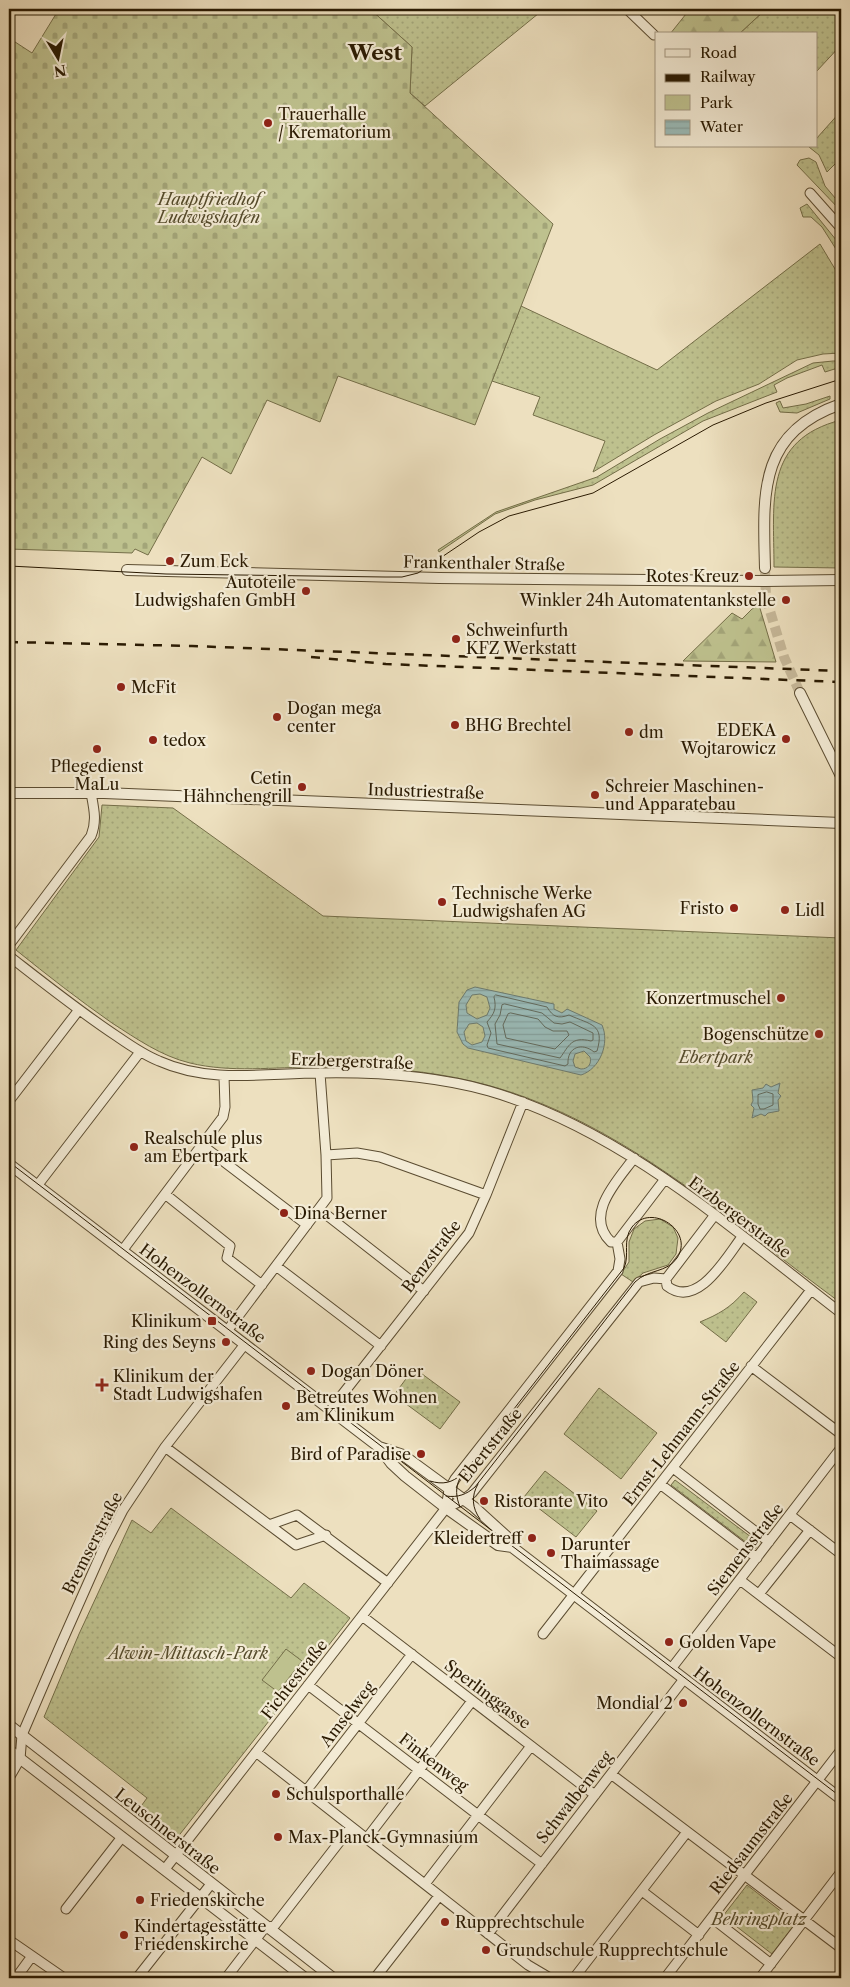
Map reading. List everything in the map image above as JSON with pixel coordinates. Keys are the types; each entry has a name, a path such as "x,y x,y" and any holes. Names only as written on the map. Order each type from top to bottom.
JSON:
{"street":[{"path":"627,9 654,35"},
{"path":"810,193 841,228"},
{"path":"765,568 765,519 769,472 782,444 805,422 814,414 841,404"},
{"path":"805,422 841,410"},
{"name":"Frankenthaler Straße","path":"127,570 439,578 725,581 841,580"},
{"path":"800,693 841,776"},
{"name":"Industriestraße","path":"9,793 91,793 841,823"},
{"path":"9,945 91,836 96,818 91,793"},
{"name":"Erzbergerstraße","path":"9,956 78,1011 140,1052 159,1062 188,1070 224,1076 320,1072 388,1074 421,1078 455,1083 523,1102 564,1119 604,1139 665,1179 841,1313"},
{"path":"9,1101 78,1011"},
{"path":"37,1186 140,1052"},
{"path":"227,1331 327,1198 320,1072"},
{"path":"122,1251 223,1117 225,1107 224,1076"},
{"name":"Benzstraße","path":"330,1409 469,1233 486,1196 523,1102"},
{"path":"202,1145 306,1226"},
{"path":"326,1155 357,1153 380,1157 486,1196"},
{"path":"634,1158 606,1197 601,1209 603,1230 611,1242 617,1242 665,1179"},
{"name":"Hohenzollernstraße","path":"9,1164 379,1447 404,1476 446,1508 498,1545 512,1547"},
{"path":"165,1194 230,1246 227,1258 262,1285"},
{"path":"318,1209 424,1291"},
{"path":"714,1216 666,1279 667,1286 671,1289 682,1291 699,1288 711,1279 742,1237"},
{"name":"Ebertstraße","path":"446,1508 450,1490 455,1479 618,1272 620,1259 617,1242"},
{"path":"276,1266 381,1346"},
{"name":"Ebertstraße","path":"446,1508 464,1500 475,1489 639,1282 647,1279 666,1279"},
{"name":"Ernst-Lehmann-Straße","path":"543,1634 811,1290"},
{"name":"Bremserstraße","path":"9,1778 20,1759 22,1735 104,1547 123,1510 165,1446 245,1344"},
{"path":"752,1366 841,1434"},
{"path":"165,1446 296,1545 326,1536"},
{"name":"Hohenzollernstraße","path":"379,1447 403,1455 464,1500 506,1536 512,1547 841,1799"},
{"name":"Siemensstraße","path":"671,1669 841,1448"},
{"path":"673,1468 769,1542"},
{"path":"660,1484 757,1558"},
{"name":"Fichtestraße","path":"165,1869 446,1508"},
{"path":"790,1514 841,1554"},
{"path":"269,1525 297,1515 388,1583"},
{"path":"759,1594 810,1530"},
{"path":"740,1580 841,1657"},
{"name":"Sperlinggasse","path":"362,1616 595,1795"},
{"name":"Amselweg","path":"306,1791 412,1654"},
{"name":"Schwalbenweg","path":"488,1934 684,1679"},
{"name":"Finkenweg","path":"308,1685 542,1864"},
{"path":"367,1838 472,1701"},
{"name":"Leuschnerstraße","path":"9,1725 333,1978"},
{"path":"425,1884 531,1746"},
{"name":"Leuschnerstraße","path":"9,1750 305,1978"},
{"name":"Riedsaumstraße","path":"665,1978 841,1750"},
{"path":"256,1752 528,1965 550,1978"},
{"path":"611,1774 841,1948"},
{"path":"226,1978 263,1930 275,1925 351,1827"},
{"path":"574,1978 687,1832"},
{"path":"66,1909 122,1838"},
{"path":"760,1978 841,1872"},
{"path":"137,1978 211,1884"},
{"path":"642,1891 699,1935"},
{"path":"375,1978 439,1896"},
{"path":"712,1918 771,1964"},
{"path":"9,1940 64,1978"},
{"path":"16,1978 32,1956"}],"green space":[{"name":"Hauptfriedhof Ludwigshafen","path":"59,9 370,9 412,47 410,93 553,224 475,425 338,376 320,422 267,400 231,474 202,457 148,555 135,549 132,553 9,549 9,511 11,508 9,506 9,38 32,53"},
{"path":"370,9 544,9 425,106 410,93 412,47"},
{"path":"690,9 766,9 741,32 672,32"},
{"path":"766,9 841,9 841,45 818,70 818,32 741,32"},
{"path":"841,111 841,158 827,172 819,155 810,148 818,148 818,137"},
{"path":"809,158 816,162 825,186 841,205 841,211 797,165 800,160"},
{"path":"807,204 841,246 841,257 822,227 811,217 803,217 800,208"},
{"path":"820,244 841,279 841,353 823,354 797,360 759,384 716,401 654,435 593,472 605,441 533,415 540,397 492,381 521,306 657,370"},
{"path":"841,361 841,367 825,372 822,365 787,378 774,385 777,392 703,421 593,485 535,500 495,514 439,552 438,550 496,512 597,477 708,413 813,363"},
{"path":"830,396 830,399 797,413 780,412 776,403 780,401 783,408 806,404"},
{"path":"841,420 841,568 774,567 775,497 778,476 786,458 798,442 816,429"},
{"path":"759,605 776,662 683,661 732,613 742,619"},
{"name":"Ebertpark","path":"102,805 173,808 323,916 841,938 841,1303 716,1208 630,1149 584,1123 537,1102 487,1085 423,1072 380,1068 237,1069 205,1066 169,1056 140,1041 112,1023 16,950 99,837"},
{"path":"660,1219 673,1227 678,1238 676,1254 668,1265 643,1273 633,1282 621,1274 629,1262 629,1242 634,1229 645,1221"},
{"path":"744,1292 757,1302 726,1342 700,1322 724,1310"},
{"path":"414,1368 460,1402 440,1429 394,1395"},
{"path":"599,1388 657,1433 621,1479 564,1434"},
{"path":"545,1471 597,1511 576,1537 524,1497"},
{"path":"675,1480 759,1543 755,1549 671,1485"},
{"name":"Alwin-Mittasch-Park","path":"171,1508 291,1598 304,1583 350,1618 173,1843 136,1813 147,1798 44,1717 79,1634 132,1520 151,1533"},
{"path":"286,1649 302,1661 278,1692 262,1680"},
{"name":"Behringplatz","path":"747,1885 796,1923 772,1954 723,1916"}],"water":[{"path":"475,987 554,1004 554,1009 562,1013 567,1009 602,1025 605,1040 602,1054 588,1072 581,1075 468,1048 463,1044 457,1032 459,1002 467,990","holes":["480,994 487,997 490,1008 487,1015 477,1019 467,1013 466,1005 472,995","477,1023 483,1027 485,1036 482,1042 472,1045 466,1041 464,1032 469,1024","584,1051 590,1057 589,1066 583,1069 575,1067 573,1061 575,1054"]},
{"path":"780,1083 778,1093 781,1096 778,1100 779,1111 768,1113 765,1116 761,1114 752,1118 754,1108 751,1105 753,1101 752,1090 763,1088 766,1084 771,1087"}],"tunnel":[{"path":"765,568 766,598 784,657 800,693"}],"tram line":[{"path":"9,566 166,574 402,577 418,573 479,532 509,516 593,493 713,425 766,403 841,379"},
{"path":"9,1162 841,1797"},
{"path":"446,1496 454,1496 458,1496 462,1495 475,1487 635,1282 673,1263 681,1248 680,1238 676,1230 668,1223 650,1218 640,1220 632,1227 627,1237 626,1263 624,1268 460,1478 457,1485 457,1492 457,1496 458,1500 460,1507"},
{"path":"430,1481 447,1482 462,1474"},
{"path":"478,1484 473,1502 475,1511 480,1519"}],"railway":[{"path":"9,642 192,646 841,671"},
{"path":"311,657 386,664 841,682"}],"place":[{"name":"Trauerhalle / Krematorium","path":"268,123"},
{"name":"Zum Eck","path":"170,561"},
{"name":"Rotes Kreuz","path":"749,576"},
{"name":"Autoteile Ludwigshafen GmbH","path":"306,591"},
{"name":"Winkler 24h Automatentankstelle","path":"786,600"},
{"name":"Schweinfurth KFZ Werkstatt","path":"456,639"},
{"name":"McFit","path":"121,687"},
{"name":"Dogan mega center","path":"277,717"},
{"name":"BHG Brechtel","path":"455,725"},
{"name":"dm","path":"629,732"},
{"name":"EDEKA Wojtarowicz","path":"786,739"},
{"name":"tedox","path":"153,740"},
{"name":"Pflegedienst MaLu","path":"97,749"},
{"name":"Cetin Hähnchengrill","path":"302,787"},
{"name":"Schreier Maschinen- und Apparatebau","path":"595,795"},
{"name":"Technische Werke Ludwigshafen AG","path":"442,902"},
{"name":"Fristo","path":"734,908"},
{"name":"Lidl","path":"785,910"},
{"name":"Konzertmuschel","path":"781,998"},
{"name":"Bogenschütze","path":"819,1034"},
{"name":"Realschule plus am Ebertpark","path":"134,1147"},
{"name":"Dina Berner","path":"284,1213"},
{"name":"Klinikum","path":"212,1321"},
{"name":"Ring des Seyns","path":"226,1342"},
{"name":"Dogan Döner","path":"311,1371"},
{"name":"Klinikum der Stadt Ludwigshafen","path":"102,1385"},
{"name":"Betreutes Wohnen am Klinikum","path":"286,1406"},
{"name":"Bird of Paradise","path":"421,1454"},
{"name":"Ristorante Vito","path":"484,1501"},
{"name":"Kleidertreff","path":"532,1538"},
{"name":"Darunter Thaimassage","path":"551,1553"},
{"name":"Golden Vape","path":"669,1642"},
{"name":"Mondial 2","path":"683,1703"},
{"name":"Schulsporthalle","path":"276,1794"},
{"name":"Max-Planck-Gymnasium","path":"278,1837"},
{"name":"Friedenskirche","path":"140,1900"},
{"name":"Rupprechtschule","path":"445,1922"},
{"name":"Kindertagesstätte Friedenskirche","path":"124,1935"},
{"name":"Grundschule Rupprechtschule","path":"486,1950"}],"district":[{"name":"West","path":"375,53"}]}
